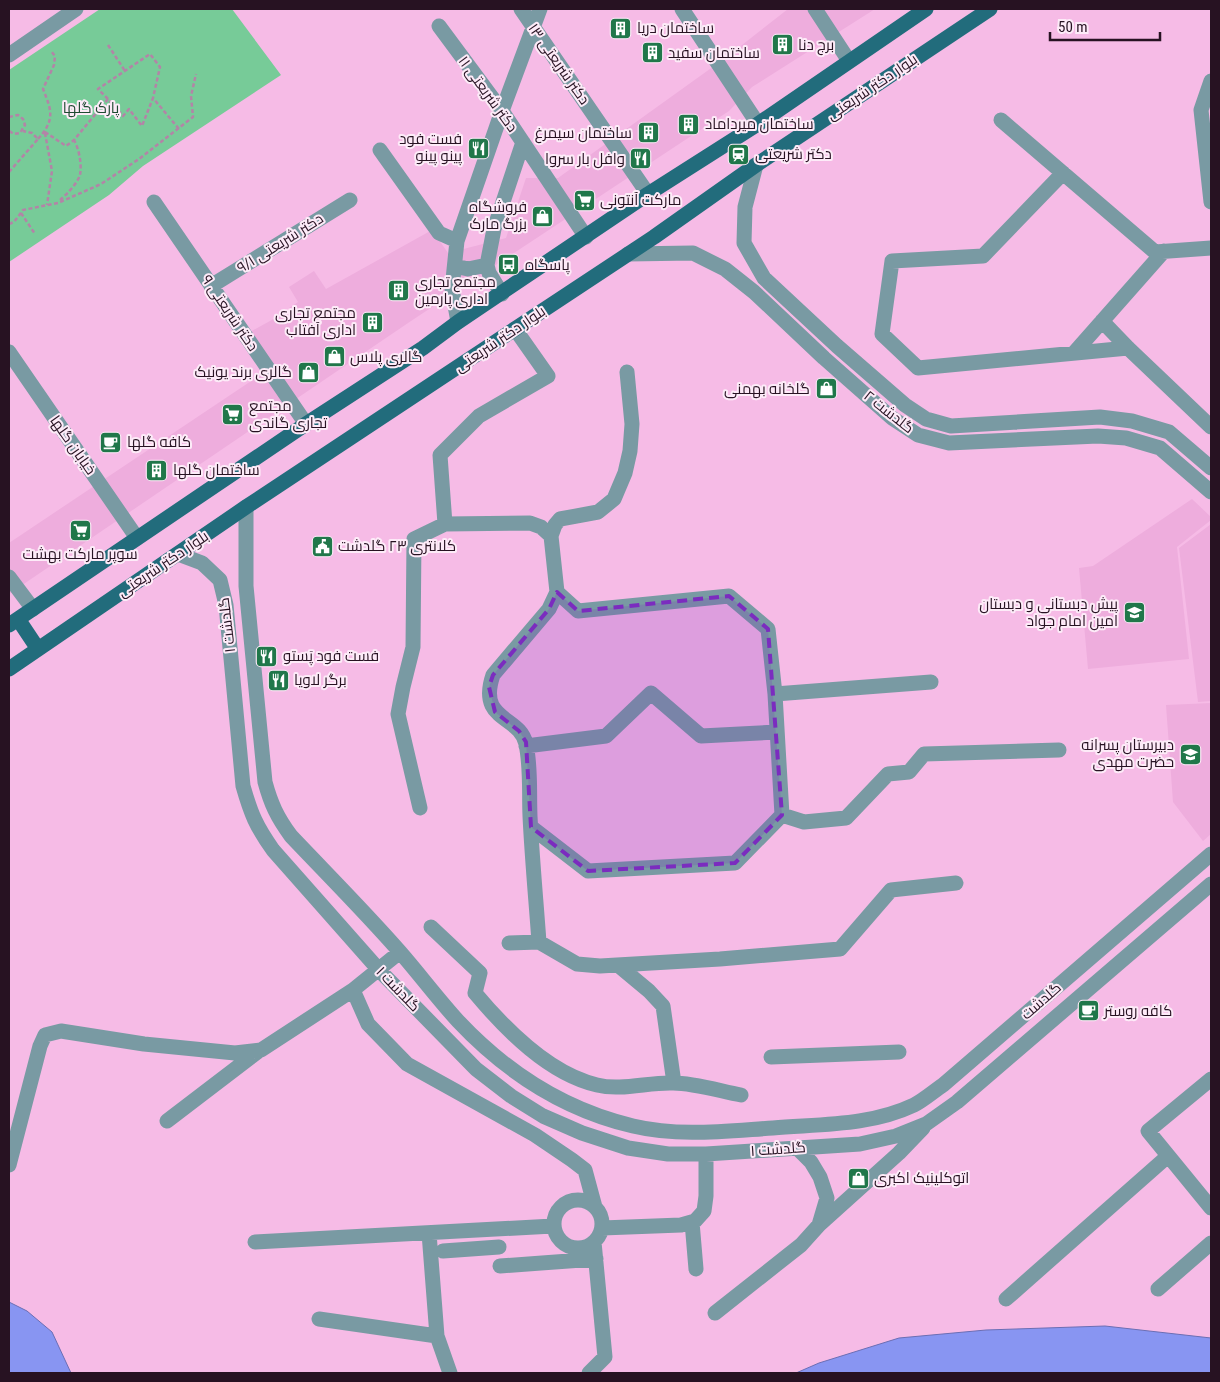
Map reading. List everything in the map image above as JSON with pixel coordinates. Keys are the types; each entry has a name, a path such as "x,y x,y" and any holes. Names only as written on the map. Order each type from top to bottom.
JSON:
{"main road":[{"path":"38,649 13,622 306,424 423,348 458,322 648,194 758,124 926,9"},
{"name":"بلوار دکتر شریعتی","path":"9,670 246,507 628,254 756,164 990,9"}],"street":[{"path":"9,55 76,9"},
{"name":"۱۳ دکتر شریعتی","path":"521,9 648,194"},
{"path":"458,322 452,289 457,241 540,9"},
{"path":"682,9 758,124"},
{"path":"816,9 849,61"},
{"name":"۱۱ دکتر شریعتی","path":"439,26 502,111 586,237"},
{"path":"1211,81 1200,110 1211,202"},
{"path":"1001,120 1154,252 1211,248"},
{"path":"502,294 489,273 487,264 494,229 523,142"},
{"path":"380,150 439,233 457,241"},
{"name":"گلدشت ۲","path":"756,164 745,207 744,243 764,278 837,346 912,410 926,419 951,426 1100,417 1132,421 1169,432 1211,468"},
{"path":"1063,173 983,256 892,260 882,334 918,368 1128,348"},
{"name":"دکتر شریعتی ۹/۱","path":"211,286 350,200"},
{"name":"دکتر شریعتی ۹","path":"154,202 306,424"},
{"path":"1074,353 1164,251"},
{"name":"گلدشت ۲","path":"628,254 693,254 726,269 754,292 824,358 892,418 918,435 949,443 1098,436 1126,438 1160,448 1211,492"},
{"path":"455,266 468,269 487,264"},
{"path":"1102,321 1211,427"},
{"path":"445,524 440,455 479,416 548,376 515,329"},
{"name":"خیابان گلها","path":"9,352 137,538"},
{"path":"539,942 531,826 530,777 526,742 519,731 495,712 490,700 489,687 493,675 549,609 557,592 551,536 555,525 560,519 598,512 614,499 625,473 630,451 632,424 627,372"},
{"name":"گلدشت ۱","path":"246,507 246,586 264,782 271,806 291,836 400,952 459,1021 491,1052 524,1078 553,1097 590,1113 633,1126 670,1132 705,1132 857,1122"},
{"path":"420,808 398,714 412,647 414,539 445,524 530,523 541,527 551,536"},
{"name":"گلدشت ۱","path":"178,554 202,563 220,580 226,605 243,786 251,814 259,830 274,850 379,970 476,1069 511,1096 543,1116 582,1133 628,1148 668,1154 706,1154 860,1144"},
{"path":"9,577 33,609"},
{"path":"531,826 588,871 735,863 782,815 775,694 768,629 729,596 578,611 557,592"},
{"path":"233,682 255,679"},
{"path":"775,694 931,682"},
{"path":"526,746 606,736 651,694 701,736 777,732"},
{"path":"782,815 804,822 846,818 888,774 909,772 924,754 1059,750"},
{"name":"گلدشت","path":"857,1122 889,1115 916,1104 943,1085 1211,854"},
{"path":"509,943 539,942 577,964 600,966 840,949 891,890 956,883"},
{"name":"گلدشت","path":"860,1144 896,1136 927,1123 956,1102 1211,884"},
{"path":"432,927 480,973 475,993 484,1004 526,1046 567,1075 599,1086 674,1083 741,1095"},
{"path":"1110,941 1125,957"},
{"path":"168,1121 260,1050 353,990 400,952"},
{"path":"619,966 649,990 663,1006 674,1083"},
{"path":"353,990 368,1024 407,1064 536,1135 585,1170 595,1207 599,1213 596,1259 606,1357 589,1373"},
{"path":"9,1164 40,1046 45,1036 61,1031 144,1044 234,1053 260,1050"},
{"path":"771,1058 899,1052"},
{"path":"1211,1079 1148,1131 1211,1208"},
{"path":"715,1313 801,1245 816,1227 898,1153 927,1123"},
{"path":"796,1148 811,1162 820,1177 828,1198 816,1227"},
{"path":"595,1207 588,1202 580,1200 564,1204 554,1217 553,1226 559,1240 565,1245 580,1248 588,1246 598,1235 681,1225 695,1221 704,1210 706,1154"},
{"path":"1006,1299 1168,1156"},
{"path":"692,1222 696,1270"},
{"path":"255,1242 553,1226"},
{"path":"497,1229 500,1271 596,1259"},
{"path":"429,1233 437,1336 450,1373"},
{"path":"1158,1289 1211,1243"},
{"path":"443,1251 499,1247"},
{"path":"319,1319 437,1336"}],"path":[{"path":"108,45 124,71"},
{"path":"9,172 48,128 51,108 43,89 54,65 55,56 51,51"},
{"path":"150,54 160,67 153,98 142,126 129,108 123,116 98,89 124,71 150,54"},
{"path":"9,224 14,222 23,210 58,203 101,184 179,129 192,117 191,96 196,74"},
{"path":"153,98 179,129"},
{"path":"45,132 66,146 74,140 108,99"},
{"path":"9,118 15,115 24,119 25,125 22,131 17,134 9,131"},
{"path":"22,131 32,133 38,139"},
{"path":"45,132 52,171 47,205"},
{"path":"58,203 68,193 80,175 79,150 74,140"},
{"path":"21,213 35,234"}],"highlighted area":[{"path":"557,592 578,611 729,596 768,629 782,815 735,863 588,871 531,827 526,742 519,731 495,712 489,687 493,675 549,609"}],"shaded area":[{"path":"788,9 875,9 752,87 729,111 411,321 9,594 9,543 272,367 248,333 290,310 289,308 298,302 289,287 314,271 326,289 432,230 448,253 506,238 526,178 558,178 728,56"},
{"name":"پیش دبستانی و دبستان امین امام جواد","path":"1192,499 1211,517 1211,520 1177,547 1189,659 1088,669 1079,568 1093,566"},
{"path":"1211,524 1211,701 1198,702 1179,548"},
{"name":"دبیرستان پسرانه حضرت مهدی","path":"1211,703 1211,834 1203,841 1173,802 1166,705"}],"green space":[{"name":"پارک گلها","path":"100,9 232,9 281,75 143,166 109,195 9,262 9,70"}],"water":[{"path":"9,1302 27,1311 52,1332 71,1373 9,1373"},
{"path":"1105,1326 1211,1338 1211,1373 796,1373 819,1363 899,1338 986,1330"}],"place":[{"name":"ساختمان دریا","path":"621,28"},
{"name":"برج دنا","path":"782,45"},
{"name":"ساختمان سفید","path":"652,53"},
{"name":"ساختمان میرداماد","path":"689,124"},
{"name":"ساختمان سیمرغ","path":"648,133"},
{"name":"فست فود پینو پینو","path":"478,148"},
{"name":"دکتر شریعتی","path":"739,154"},
{"name":"وافل بار سروا","path":"641,159"},
{"name":"مارکت آنتونی","path":"584,200"},
{"name":"فروشگاه بزرگ مارک","path":"543,216"},
{"name":"پاسگاه","path":"509,265"},
{"name":"مجتمع تجاری اداری پارمین","path":"399,291"},
{"name":"مجتمع تجاری اداری آفتاب","path":"372,322"},
{"name":"گالری پلاس","path":"334,357"},
{"name":"گالری برند یونیک","path":"308,372"},
{"name":"گلخانه بهمنی","path":"826,389"},
{"name":"مجتمع تجاری گاندی","path":"233,415"},
{"name":"کافه گلها","path":"111,442"},
{"name":"ساختمان گلها","path":"157,470"},
{"name":"سوپر مارکت بهشت","path":"80,531"},
{"name":"کلانتری ۲۳ گلدشت","path":"322,546"},
{"name":"پیش دبستانی و دبستان امین امام جواد","path":"1134,613"},
{"name":"فست فود پَستو","path":"267,656"},
{"name":"برگر لاویا","path":"278,680"},
{"name":"دبیرستان پسرانه حضرت مهدی","path":"1190,754"},
{"name":"کافه روستر","path":"1088,1011"},
{"name":"اتوکلینیک اکبری","path":"858,1178"}]}
